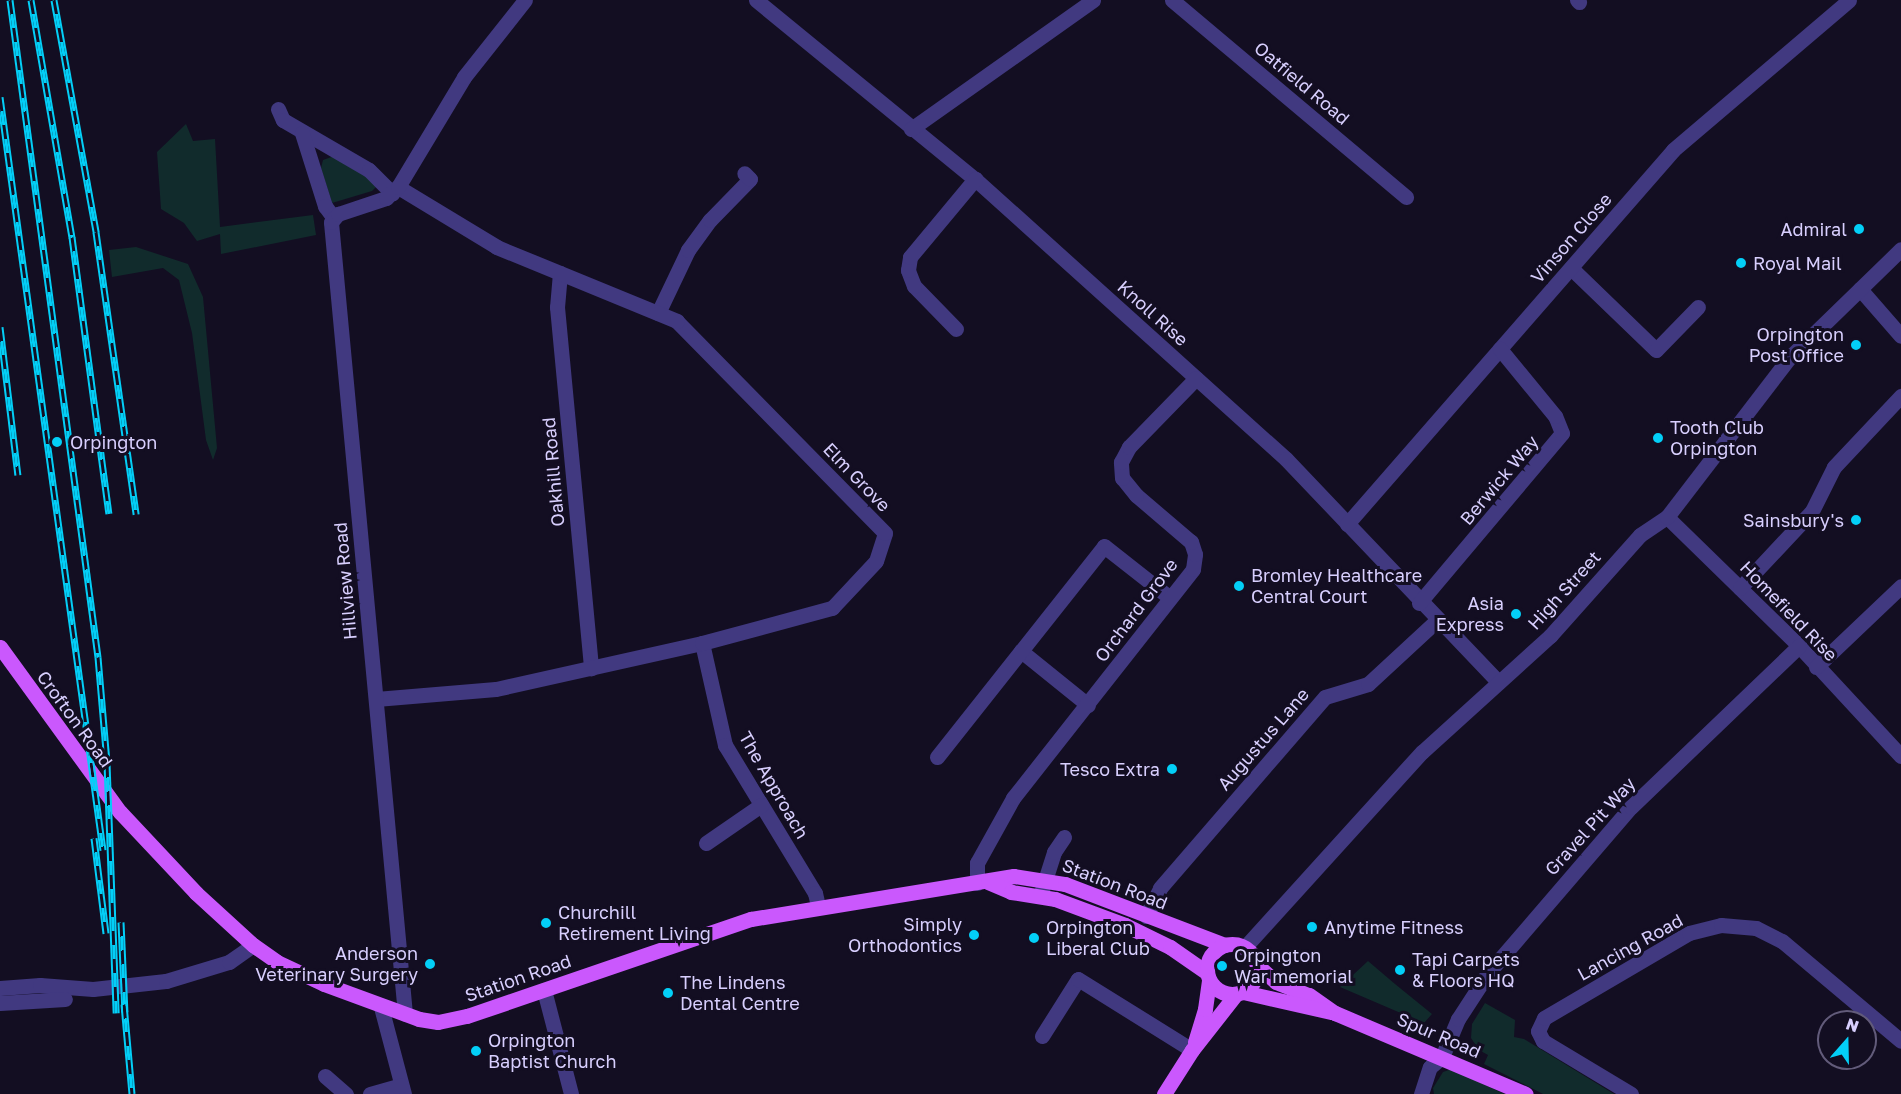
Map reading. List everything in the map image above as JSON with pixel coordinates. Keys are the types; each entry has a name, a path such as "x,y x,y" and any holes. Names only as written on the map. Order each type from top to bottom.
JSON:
{"main road":[{"name":"Crofton Road","path":"0,647 120,812"},
{"name":"Station Road","path":"120,812 196,893 253,945 288,968 381,1007 438,1022 456,1019 743,922 818,906 1014,876 1044,878 1225,945"},
{"name":"Station Road","path":"983,882 1011,892 1040,896 1140,931 1208,976"},
{"path":"1164,1094 1191,1050 1254,980 1257,965 1244,948 1225,945 1211,955 1205,1009 1191,1050"},
{"name":"Spur Road","path":"1257,965 1276,982 1310,995 1335,1013 1526,1094"},
{"path":"1208,976 1221,992 1240,993"},
{"name":"Spur Road","path":"1240,993 1304,1009 1335,1013"}],"street":[{"path":"302,133 325,206 333,217 372,205 395,190 464,77 525,0"},
{"name":"Knoll Rise","path":"756,0 975,179 1286,459 1419,603 1498,682"},
{"path":"911,129 1093,0"},
{"name":"Oatfield Road","path":"1172,0 1406,197"},
{"name":"Vinson Close","path":"1347,524 1673,150 1849,0"},
{"name":"Elm Grove","path":"278,109 283,120 302,133 369,170 395,190 468,232 677,321 885,533 876,561 832,608 702,643 496,689 376,699"},
{"path":"658,313 688,250 710,220 750,179 744,173"},
{"path":"956,329 914,286 908,270 910,257 975,179"},
{"name":"Hillview Road","path":"333,217 405,1014"},
{"name":"High Street","path":"1244,948 1422,752 1550,636 1640,535 1667,517 1781,367 1901,249"},
{"path":"1570,268 1656,350 1698,307"},
{"name":"Oakhill Road","path":"560,273 557,308 591,668"},
{"path":"1860,290 1901,336"},
{"name":"Berwick Way","path":"1419,603 1562,433 1555,416 1500,349"},
{"name":"Orchard Grove","path":"983,882 977,863 1013,798 1193,569 1196,554 1191,542 1122,478 1121,462 1129,447 1196,378"},
{"path":"1740,588 1807,518 1834,467 1901,396"},
{"name":"Homefield Rise","path":"1667,517 1799,646 1816,667 1882,733 1901,756"},
{"path":"937,756 1104,546 1170,598"},
{"path":"1816,667 1901,586"},
{"name":"Augustus Lane","path":"1146,916 1160,888 1325,697 1368,684 1437,620"},
{"name":"The Approach","path":"702,643 725,745 815,893 818,906"},
{"name":"Gravel Pit Way","path":"1421,1094 1430,1067 1442,1057 1481,981 1610,830 1799,646"},
{"path":"1021,651 1088,705"},
{"name":"Homefield Rise","path":"1882,733 1901,742"},
{"path":"706,843 761,805"},
{"path":"1040,896 1044,878 1064,837"},
{"name":"Lancing Road","path":"1631,1094 1543,1041 1538,1031 1544,1018 1689,933 1721,925 1756,928 1782,941 1901,1041"},
{"path":"0,988 40,985 93,989 166,981 229,962 253,945"},
{"path":"1042,1036 1078,979 1191,1050"},
{"path":"544,990 571,1094"},
{"path":"0,1003 65,999"},
{"path":"370,1094 402,1089 381,1007"},
{"path":"324,1076 346,1094"}],"green space":[{"path":"186,124 193,141 215,139 220,227 313,215 316,235 221,254 220,234 197,241 184,223 161,209 157,152"},
{"path":"337,155 378,185 372,191 332,203 321,168 323,160"},
{"path":"136,247 188,264 203,297 217,448 213,460 206,440 192,333 179,280 163,268 112,277 109,250"},
{"path":"1368,961 1432,1014 1424,1023 1340,987"},
{"path":"1485,1003 1515,1020 1514,1037 1524,1039 1614,1094 1543,1094 1484,1064 1488,1055 1479,1050 1471,1038 1472,1024"},
{"path":"1452,1069 1504,1094 1434,1094 1433,1088 1443,1072"}],"railway":[{"path":"10,0 98,657 107,763 116,1013"},
{"path":"31,0 72,237 109,514"},
{"path":"54,0 96,232 136,514"},
{"path":"0,97 103,850"},
{"path":"0,327 18,475"},
{"path":"94,838 106,933"},
{"path":"121,922 125,1012"},
{"path":"124,1004 132,1094"}],"place":[{"name":"Admiral","path":"1859,229"},
{"name":"Royal Mail","path":"1741,263"},
{"name":"Orpington Post Office","path":"1856,345"},
{"name":"Tooth Club Orpington","path":"1658,438"},
{"name":"Orpington","path":"57,442"},
{"name":"Sainsbury's","path":"1856,520"},
{"name":"Bromley Healthcare Central Court","path":"1239,586"},
{"name":"Asia Express","path":"1516,614"},
{"name":"Tesco Extra","path":"1172,769"},
{"name":"Churchill Retirement Living","path":"546,923"},
{"name":"Anytime Fitness","path":"1312,927"},
{"name":"Simply Orthodontics","path":"974,935"},
{"name":"Orpington Liberal Club","path":"1034,938"},
{"name":"Anderson Veterinary Surgery","path":"430,964"},
{"name":"Orpington War memorial","path":"1222,966"},
{"name":"Tapi Carpets & Floors HQ","path":"1400,970"},
{"name":"The Lindens Dental Centre","path":"668,993"},
{"name":"Orpington Baptist Church","path":"476,1051"}]}
